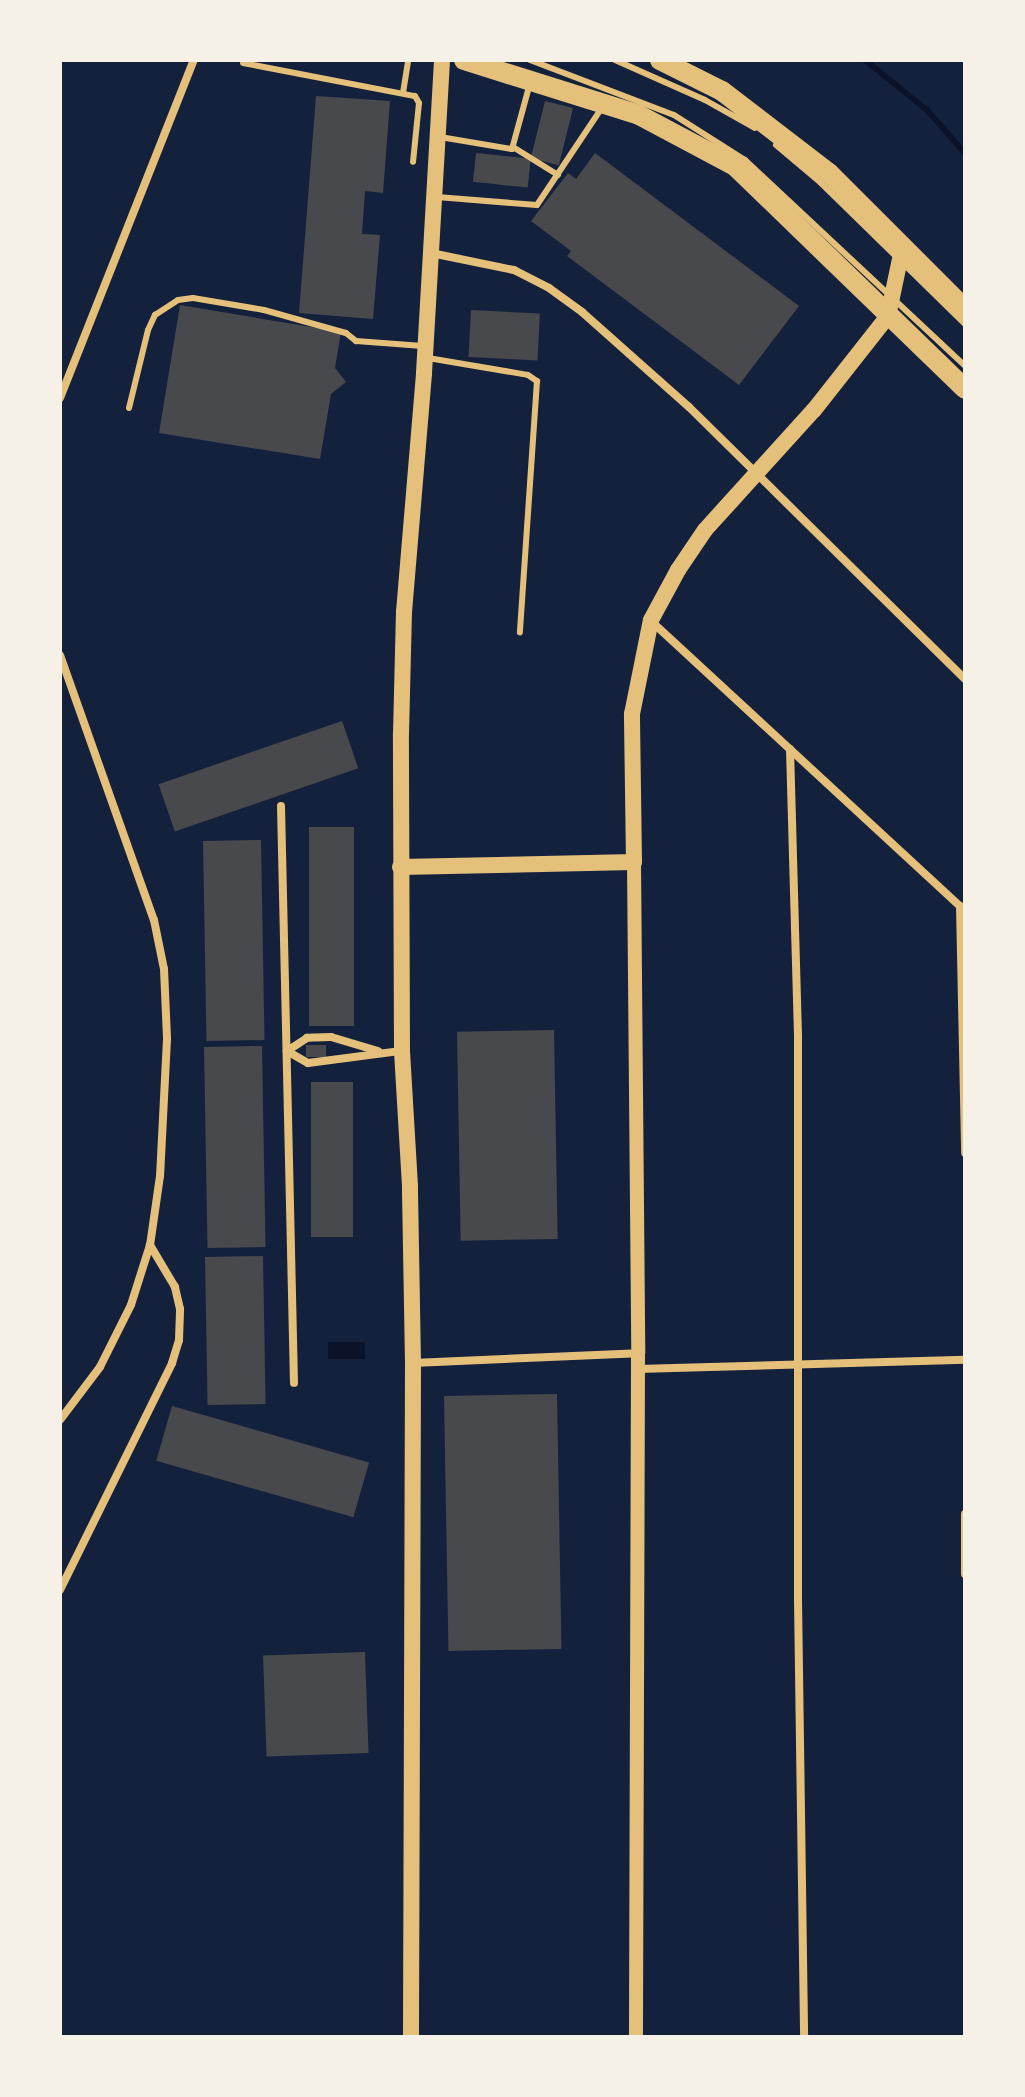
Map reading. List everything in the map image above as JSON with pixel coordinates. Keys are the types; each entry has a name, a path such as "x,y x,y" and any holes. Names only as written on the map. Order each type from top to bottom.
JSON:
{"main road":[{"path":"411,2037 413,1363 410,1186 402,1051 400,867 404,612 425,352 442,60"},
{"path":"464,60 530,70 604,104 639,115 735,166 890,306 965,389"},
{"path":"660,60 714,87 765,122 829,173 901,253 965,309"},
{"path":"400,867 634,862 632,714 651,620 678,570 705,530 754,472 814,410 890,306 901,253"}],"street":[{"path":"60,398 194,60"},
{"path":"431,253 514,270 549,288 582,312 679,398 965,679"},
{"path":"651,620 962,908 965,1153"},
{"path":"60,655 141,873 164,969 167,1039 164,1114 150,1245 131,1305 106,1355 60,1420"},
{"path":"790,749 798,1036 804,2037"},
{"path":"281,806 294,1383"},
{"path":"634,862 638,1353 636,2037"},
{"path":"287,1051 307,1038 331,1037 378,1051"},
{"path":"287,1051 308,1063 378,1051 402,1051"},
{"path":"60,1590 172,1363 179,1340 180,1309 175,1287 150,1245"},
{"path":"413,1363 638,1353"},
{"path":"638,1369 798,1367 965,1360"},
{"path":"965,1514 965,1574"}],"lane":[{"path":"403,93 408,60"},
{"path":"615,60 705,100 759,130 901,253 965,324"},
{"path":"243,63 403,93 418,100 413,162"},
{"path":"513,147 530,70 674,115 745,160 890,306 965,366"},
{"path":"433,196 533,207 558,175 604,104"},
{"path":"418,115 436,128 513,147 558,175"},
{"path":"129,408 148,330 155,315 178,300 193,298 264,310 346,333 356,341 425,352 528,375 537,381 520,632"}],"water":[{"path":"328,1342 365,1342 365,1359 328,1359"}],"building":[{"path":"316,96 390,101 383,193 365,191 362,234 380,235 373,319 299,313"},
{"path":"545,101 573,108 559,165 531,158"},
{"path":"476,153 531,159 528,188 473,182"},
{"path":"595,153 799,306 739,385 567,256 571,251 531,221 568,173 576,179"},
{"path":"180,305 341,332 335,368 346,382 331,394 320,459 159,433"},
{"path":"471,310 540,314 537,361 469,357"},
{"path":"342,721 358,768 175,831 159,784"},
{"path":"309,827 354,827 354,1026 309,1026"},
{"path":"261,840 264,1040 206,1041 203,841"},
{"path":"554,1030 558,1239 461,1241 457,1032"},
{"path":"306,1045 326,1045 326,1057 306,1057"},
{"path":"262,1046 266,1247 208,1248 204,1047"},
{"path":"311,1082 353,1082 353,1237 311,1237"},
{"path":"263,1256 266,1404 208,1405 205,1257"},
{"path":"557,1394 561,1649 448,1651 444,1396"},
{"path":"172,1406 369,1463 353,1517 156,1461"},
{"path":"365,1652 369,1753 267,1756 263,1656"}],"waterway":[{"path":"865,60 927,110 965,153"}]}
